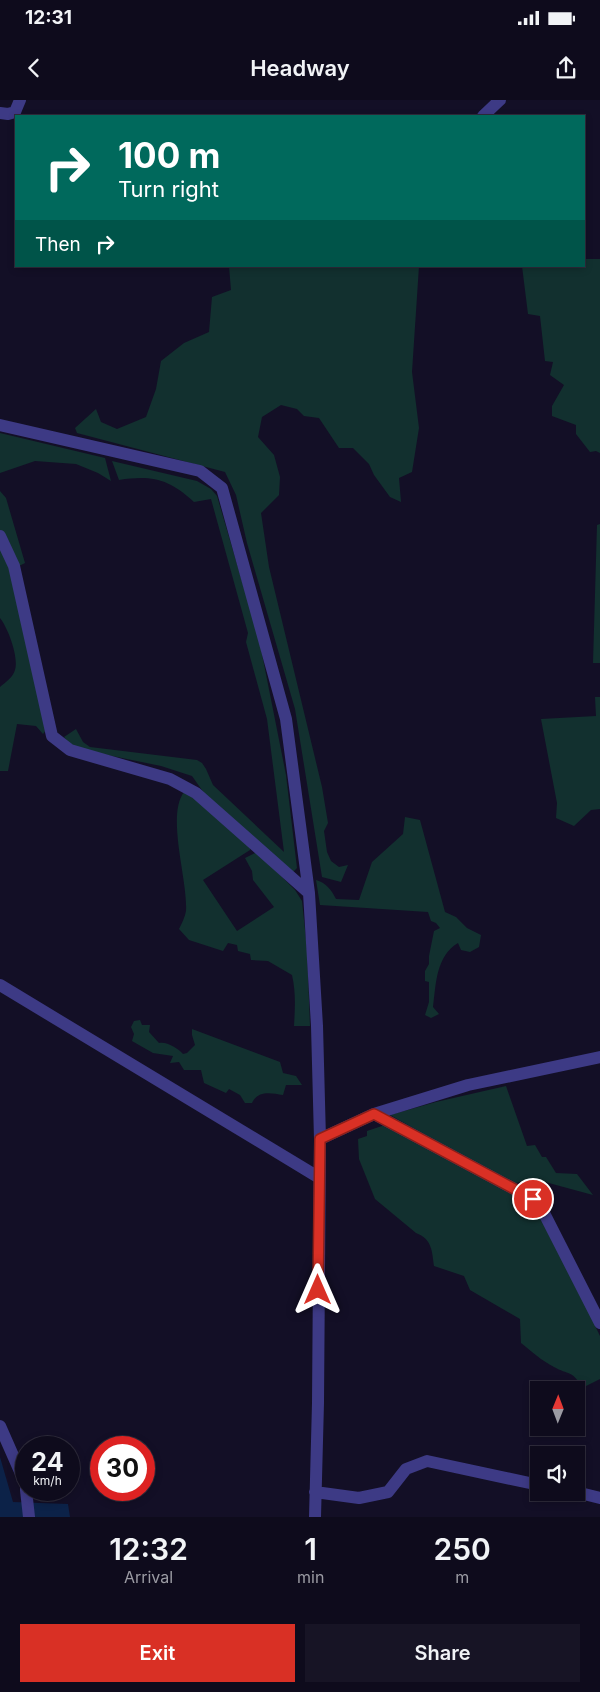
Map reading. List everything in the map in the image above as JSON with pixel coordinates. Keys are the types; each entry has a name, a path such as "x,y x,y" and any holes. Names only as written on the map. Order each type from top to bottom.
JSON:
{"street":[{"path":"0,113 8,114 15,112 20,100"},
{"path":"484,115 500,100"},
{"path":"0,425 200,471 222,488 286,719 310,893 320,1139 315,1517"},
{"path":"0,536 14,566 52,736 70,750 170,779 196,793 310,893"},
{"path":"0,984 318,1177"},
{"path":"320,1139 374,1114 468,1085 600,1057"},
{"path":"374,1114 533,1199 544,1213 600,1323"},
{"path":"0,1426 15,1460"},
{"path":"315,1492 359,1498 388,1492 406,1469 427,1461 530,1483"},
{"path":"585,1494 600,1498"},
{"path":"27,1501 29,1517"}],"green space":[{"path":"585,259 600,259 600,453 596,451 590,452 576,434 576,425 552,416 552,406 564,385 550,375 553,362 545,361 540,316 528,314 522,267 585,267"},
{"path":"229,267 419,267 412,372 419,428 412,472 399,478 401,502 390,497 374,475 369,464 353,448 339,448 319,418 304,416 297,409 281,405 262,417 258,437 274,455 280,477 279,495 261,513 269,567 322,787 328,823 324,831 327,852 331,861 339,867 348,865 341,882 322,877 295,709 247,543 236,495 225,472 77,433 75,428 96,409 101,422 117,429 146,417 156,389 161,361 184,343 209,332 212,297 231,290"},
{"path":"0,433 105,458 111,481 98,473 76,464 35,461 0,473"},
{"path":"112,461 197,481 211,489 217,496 259,639 286,775 297,868 292,873 204,793 192,776 161,766 83,750 70,744 64,737 76,729 83,742 90,747 197,760 206,769 213,785 284,852 267,719 246,642 248,633 211,499 194,502 176,488 160,480 141,478 119,480"},
{"path":"0,491 6,498 25,563 19,566 0,533"},
{"path":"600,524 600,663 593,663 597,525"},
{"path":"0,547 9,565 47,729 43,734 36,726 17,724 8,771 0,771 0,687 13,675 16,664 12,643 0,618"},
{"path":"595,697 600,697 600,809 591,810 574,826 556,818 557,803 541,719 596,716"},
{"path":"184,792 189,794 250,847 250,850 203,880 237,931 274,907 253,880 252,871 245,858 257,852 295,890 302,901 307,949 310,1026 294,1026 295,994 292,975 268,961 251,960 250,954 238,951 237,945 228,943 223,951 189,940 179,929 186,911 177,832 179,803"},
{"path":"405,817 420,820 445,912 456,917 467,928 481,935 479,947 470,952 461,950 458,943 445,955 438,971 433,1007 439,1014 431,1018 425,1015 429,1002 429,982 425,981 425,971 429,964 434,931 440,928 431,921 428,912 320,905 316,880 328,887 336,899 359,900 372,862 403,834"},
{"path":"140,1020 142,1025 150,1025 149,1032 159,1043 172,1046 183,1054 187,1053 195,1045 192,1029 280,1062 283,1073 296,1076 302,1085 286,1085 283,1095 265,1093 258,1096 252,1103 245,1103 240,1095 229,1089 226,1093 204,1083 201,1070 184,1070 179,1062 170,1063 173,1056 153,1053 132,1041 134,1034 131,1027 134,1021"},
{"path":"506,1086 527,1146 535,1145 542,1157 546,1157 556,1173 577,1174 593,1195 534,1179 516,1183 477,1164 390,1115"},
{"path":"385,1125 529,1202 542,1215 600,1336 600,1379 585,1386 585,1381 578,1381 570,1374 541,1359 521,1343 520,1319 470,1290 464,1276 434,1266 433,1255 428,1242 375,1199 359,1159 358,1139 367,1136 367,1131"}],"water":[{"path":"0,1457 13,1502 68,1504 70,1517 0,1517"}],"route":[{"path":"318,1290 320,1139 374,1114 533,1199"}]}
